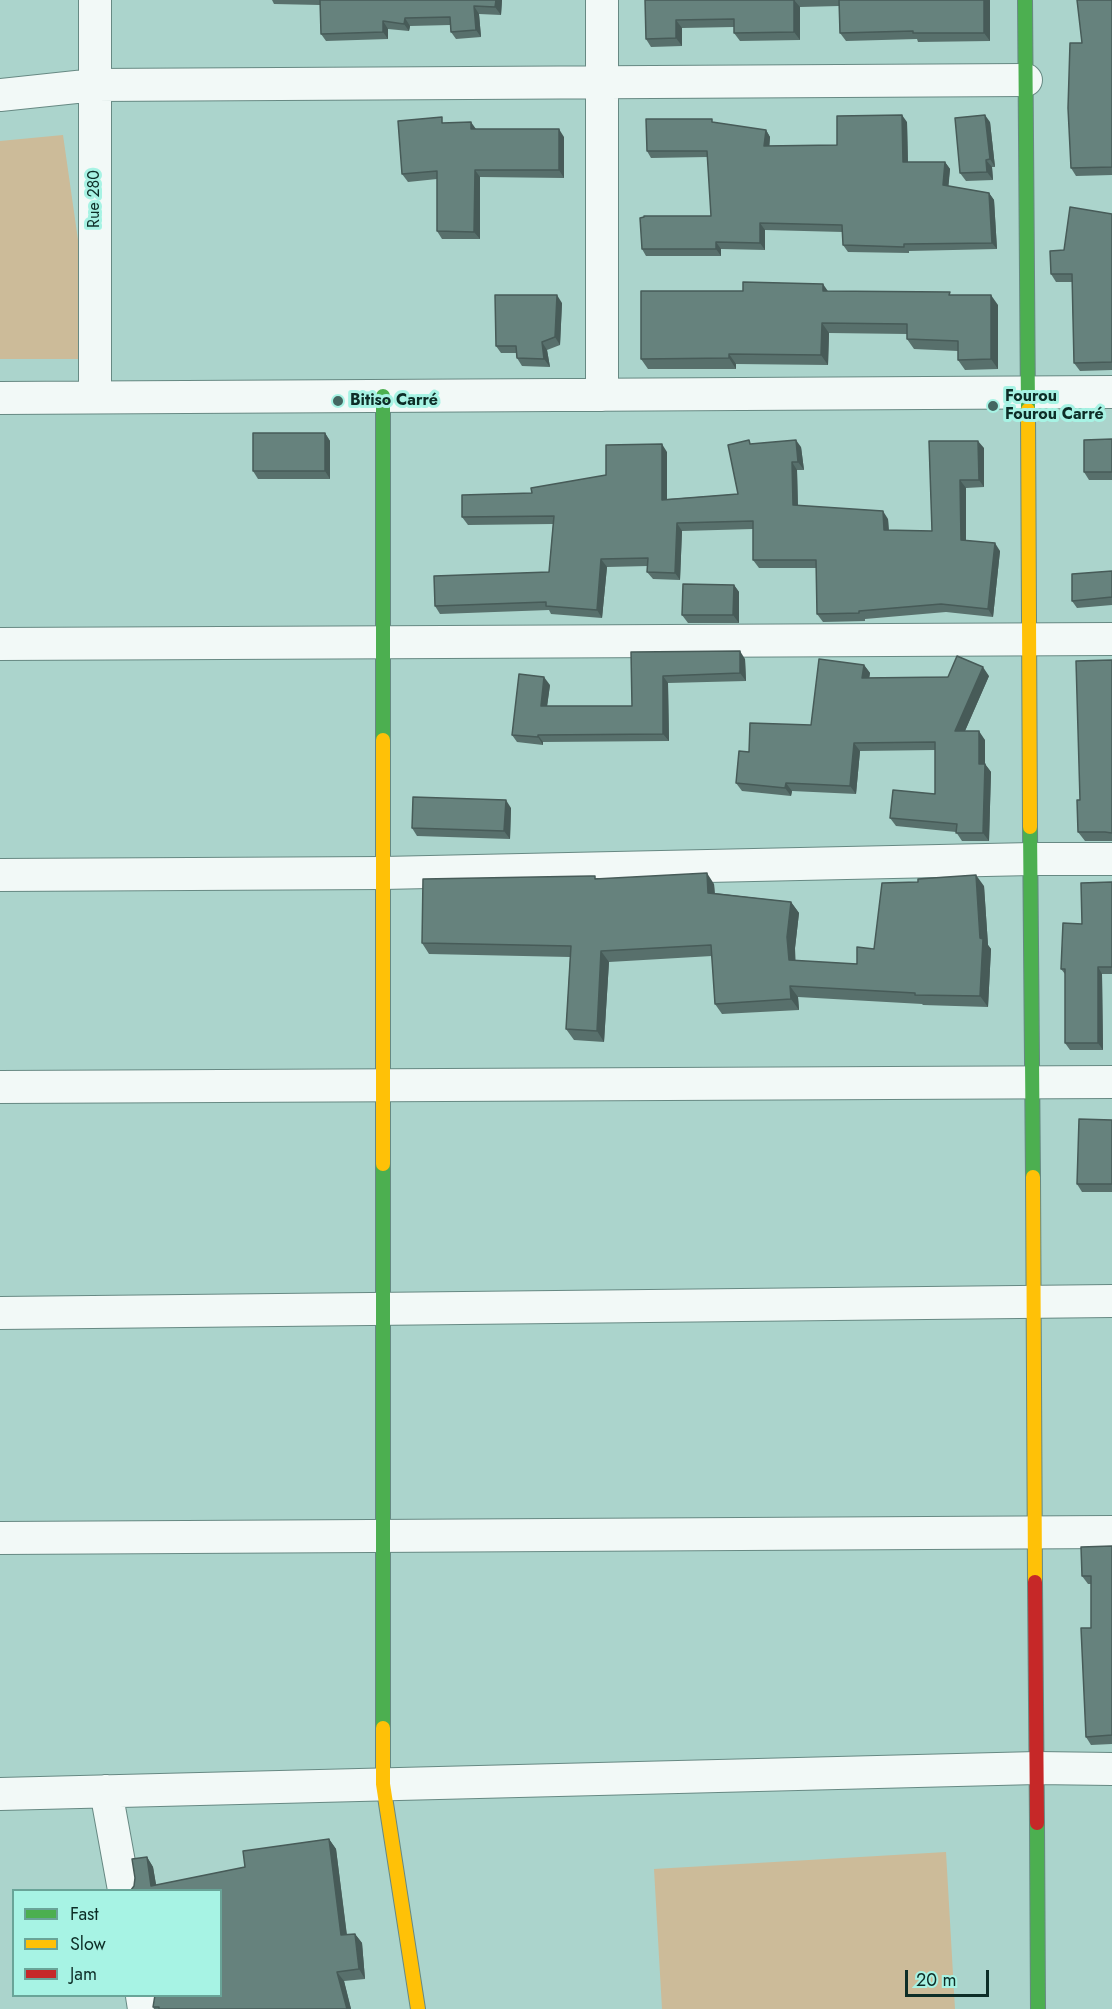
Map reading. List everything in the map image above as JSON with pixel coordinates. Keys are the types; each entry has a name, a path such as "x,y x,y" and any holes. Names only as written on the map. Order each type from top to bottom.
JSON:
{"street":[{"name":"Rue 280","path":"95,0 95,398"},
{"path":"602,0 602,395"},
{"path":"1025,0 1038,2009"},
{"path":"0,95 95,85 1026,80"},
{"path":"0,398 1112,392"},
{"path":"383,396 382,1784 418,2009"},
{"path":"0,644 1112,639"},
{"path":"0,875 383,873 1032,859 1112,860"},
{"path":"0,1087 1112,1082"},
{"path":"0,1313 1112,1301"},
{"path":"0,1538 1112,1532"},
{"path":"0,1794 1036,1768 1112,1769"},
{"path":"106,1791 124,1889"}],"shaded area":[{"path":"63,135 95,359 0,359 0,141"},
{"path":"946,1852 955,2009 662,2009 654,1869"}],"building":[{"path":"320,0 496,0 495,7 474,6 476,30 451,32 450,17 405,18 404,24 383,21 383,32 321,34"},
{"path":"645,0 794,0 794,32 734,33 734,19 676,20 676,38 646,39"},
{"path":"839,0 984,0 984,33 913,33 913,31 840,33"},
{"path":"1077,0 1112,0 1112,167 1071,168 1068,108 1070,43 1082,43"},
{"path":"902,115 903,162 945,162 943,185 989,193 992,243 904,244 904,247 843,245 842,225 760,223 760,243 716,242 716,249 642,249 640,218 644,216 711,216 707,151 647,151 646,119 712,119 712,122 766,130 764,146 837,145 837,116"},
{"path":"985,115 990,159 986,160 987,172 960,173 955,118"},
{"path":"442,117 442,123 471,122 471,129 559,129 559,170 475,170 474,232 437,231 437,171 402,174 398,121"},
{"path":"1070,207 1112,214 1112,362 1074,363 1072,274 1051,274 1050,251 1064,250"},
{"path":"743,282 823,284 823,291 950,292 949,295 991,295 991,359 958,360 958,341 907,339 907,324 822,323 821,355 729,354 729,358 641,359 641,291 743,291"},
{"path":"495,295 557,295 555,337 542,342 544,359 517,358 516,346 496,346"},
{"path":"253,433 325,433 325,471 253,471"},
{"path":"1112,439 1112,472 1084,472 1084,440"},
{"path":"749,440 750,444 796,440 798,462 792,462 793,505 883,511 884,530 932,531 929,441 978,441 979,480 960,480 961,540 995,543 988,609 941,604 859,611 859,613 817,614 816,560 753,560 753,521 677,523 675,573 647,572 648,558 601,559 597,610 546,606 546,602 435,606 434,576 549,572 554,516 462,517 462,495 532,493 531,488 606,475 606,445 662,444 662,500 738,494 728,445"},
{"path":"1112,571 1112,597 1072,601 1072,574"},
{"path":"683,584 734,585 733,615 682,615"},
{"path":"740,651 740,673 663,676 663,734 538,735 538,737 512,735 519,674 544,677 541,706 632,706 631,652"},
{"path":"957,656 983,667 955,731 979,731 979,764 985,764 983,833 956,833 957,824 890,818 893,790 935,794 935,742 854,743 850,786 786,783 785,788 736,783 739,751 749,752 750,723 811,725 819,659 864,665 862,678 948,677"},
{"path":"1112,660 1112,833 1078,832 1077,800 1080,800 1076,661"},
{"path":"413,797 506,800 504,831 412,828"},
{"path":"707,873 708,893 791,902 787,937 789,960 857,964 857,947 874,949 882,883 918,882 918,879 976,875 980,938 983,939 980,996 915,995 915,993 790,986 791,999 715,1004 711,945 601,951 597,1031 566,1029 571,946 422,943 423,879 595,876 595,879"},
{"path":"1112,882 1112,967 1098,967 1098,1043 1065,1043 1065,969 1061,969 1063,923 1082,924 1081,883"},
{"path":"1079,1119 1112,1120 1112,1184 1077,1184"},
{"path":"1112,1546 1112,1735 1086,1737 1081,1628 1091,1628 1091,1576 1082,1576 1081,1547"},
{"path":"329,1839 341,1935 355,1934 359,1969 337,1972 347,2009 159,2009 159,2007 153,2007 155,1997 222,1997 222,1889 132,1889 135,1878 132,1859 147,1857 151,1886 245,1867 243,1851"}],"traffic: fast":[{"path":"1025,0 1028,410"},
{"path":"383,396 383,740"},
{"path":"1030,827 1033,1177"},
{"path":"383,1164 383,1728"},
{"path":"1037,1823 1038,2009"}],"traffic: slow":[{"path":"1028,410 1030,827"},
{"path":"383,740 383,1164"},
{"path":"1033,1177 1035,1582"},
{"path":"383,1728 383,1784 418,2009"}],"traffic: jam":[{"path":"1035,1582 1037,1823"}],"place":[{"name":"Bitiso Carré","path":"338,401"},
{"name":"Fourou Fourou Carré","path":"993,406"}]}
